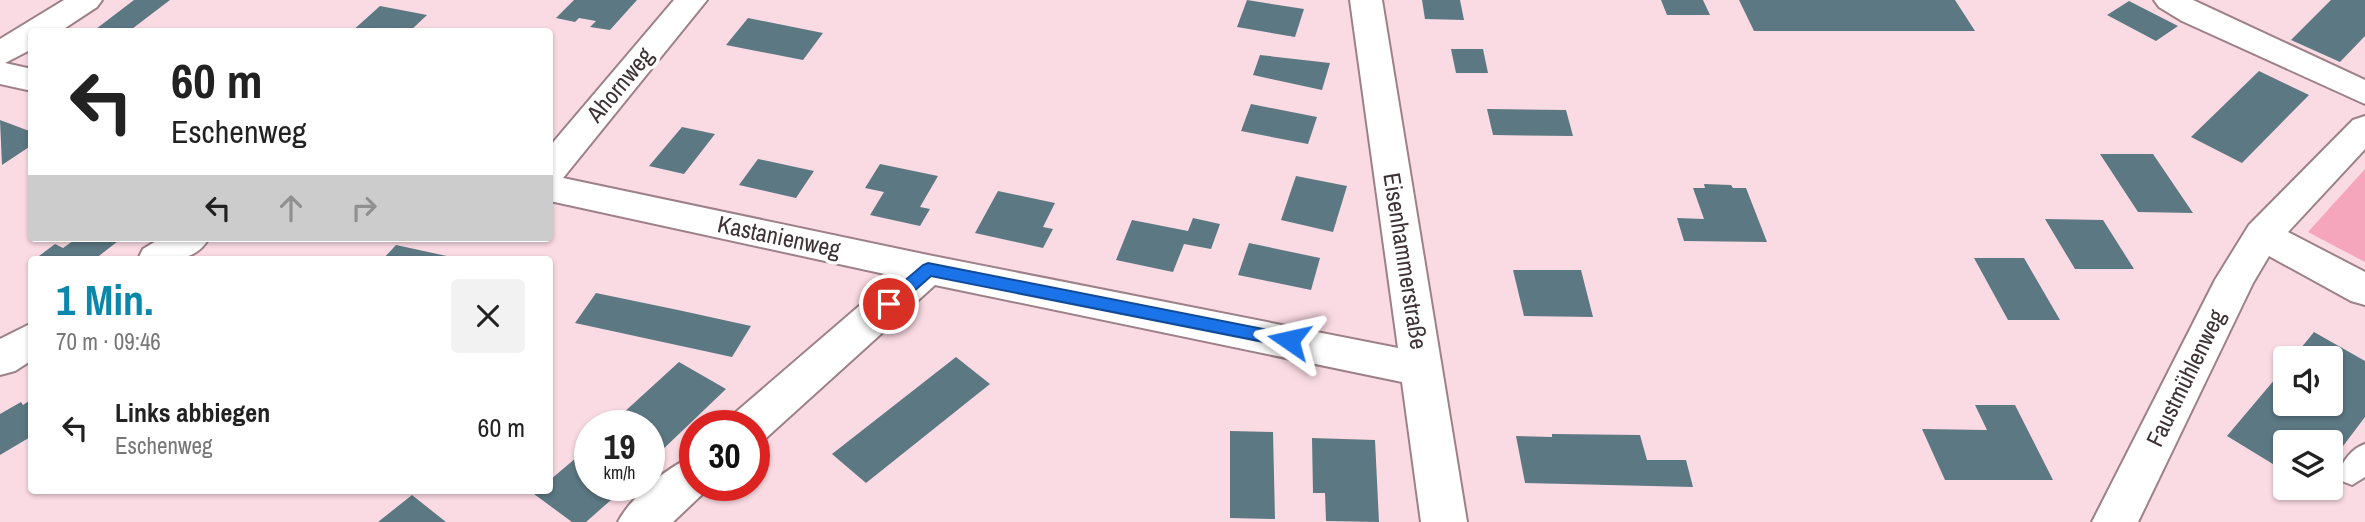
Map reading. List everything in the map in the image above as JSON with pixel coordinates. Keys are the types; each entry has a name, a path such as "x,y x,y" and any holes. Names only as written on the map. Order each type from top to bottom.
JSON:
{"street":[{"path":"42,28 86,0"},
{"name":"Ahornweg","path":"553,165 691,0"},
{"name":"Eisenhammerstraße","path":"1366,0 1444,522"},
{"path":"2169,0 2365,93"},
{"path":"0,54 28,36"},
{"path":"0,73 28,79"},
{"name":"Faustmühlenweg","path":"2115,522 2235,280 2262,235 2365,128"},
{"name":"Kastanienweg","path":"553,189 928,269 1421,369"},
{"path":"2262,235 2365,290"},
{"path":"162,256 184,242"},
{"path":"768,410 928,269"},
{"path":"0,359 28,342"},
{"path":"641,522 679,489"}],"shaded area":[{"path":"2365,169 2365,262 2308,232"}],"building":[{"path":"134,0 170,0 133,28 97,28"},
{"path":"574,0 637,0 610,30 590,27 596,21 579,18 575,22 556,18"},
{"path":"1247,0 1304,9 1295,37 1237,27"},
{"path":"1422,0 1460,0 1464,20 1425,19"},
{"path":"1661,0 1703,0 1710,15 1667,15"},
{"path":"1739,0 1955,0 1975,31 1754,31"},
{"path":"2331,0 2365,0 2365,36 2340,62 2291,40"},
{"path":"2129,1 2178,26 2156,41 2107,15"},
{"path":"380,6 427,15 413,28 355,28"},
{"path":"748,18 823,33 803,60 726,45"},
{"path":"1451,49 1483,49 1488,73 1456,73"},
{"path":"1260,55 1330,63 1322,90 1253,75"},
{"path":"2259,71 2309,95 2242,163 2191,137"},
{"path":"1251,104 1317,117 1308,144 1241,131"},
{"path":"1487,109 1566,110 1573,136 1493,135"},
{"path":"0,120 28,130 28,148 2,165"},
{"path":"682,127 715,134 684,174 649,166"},
{"path":"2100,154 2153,154 2193,213 2138,212"},
{"path":"758,159 814,171 796,198 739,185"},
{"path":"880,164 938,176 920,207 930,209 920,226 870,215 884,192 865,188"},
{"path":"1296,176 1347,186 1333,232 1281,220"},
{"path":"1704,184 1746,188 1767,242 1684,241 1677,218 1704,219 1693,188 1705,188"},
{"path":"998,191 1055,203 1043,227 1053,229 1043,248 975,233"},
{"path":"1193,218 1220,224 1211,249 1184,244 1173,272 1116,260 1132,220 1188,231"},
{"path":"2045,219 2103,220 2134,269 2075,269"},
{"path":"71,242 117,242 99,256 39,256 55,244 63,248"},
{"path":"1249,243 1320,258 1311,290 1238,275"},
{"path":"396,245 447,256 386,256"},
{"path":"1974,258 2024,258 2060,320 2008,320"},
{"path":"1513,270 1581,270 1593,317 1524,316"},
{"path":"596,293 751,326 732,357 575,323"},
{"path":"2314,332 2339,346 2303,346"},
{"path":"2343,348 2365,361 2365,417 2343,446 2343,430 2273,430 2273,464 2227,436 2273,381 2273,416 2343,416"},
{"path":"956,357 990,384 866,483 832,454"},
{"path":"679,362 726,389 704,410 679,410 679,434 665,447 665,410 626,410"},
{"path":"21,402 23,405 28,402 28,438 0,455 0,414"},
{"path":"1975,405 2015,405 2053,480 1945,480 1922,429 1987,430"},
{"path":"1230,431 1273,432 1275,519 1230,518"},
{"path":"1552,434 1640,435 1647,460 1686,460 1693,487 1525,483 1516,436 1552,437"},
{"path":"1312,438 1375,440 1379,522 1326,521 1325,493 1313,493"},
{"path":"574,460 574,501 610,501 586,522 572,522 534,494 553,494 553,477"},
{"path":"412,495 446,522 378,522"}],"route":[{"path":"889,304 928,269 1289,340"}]}
